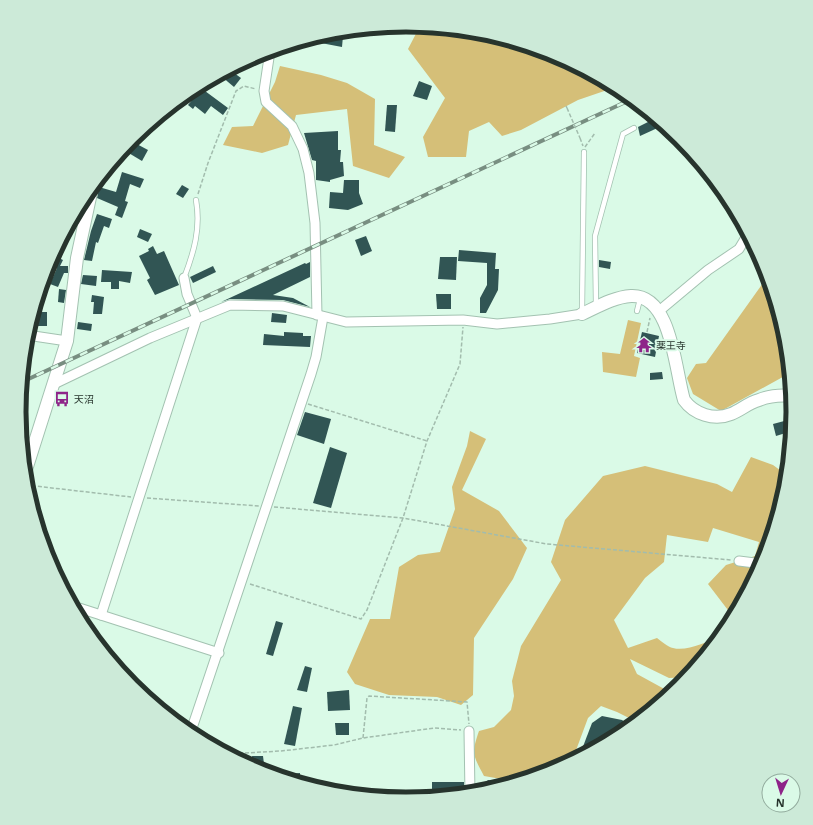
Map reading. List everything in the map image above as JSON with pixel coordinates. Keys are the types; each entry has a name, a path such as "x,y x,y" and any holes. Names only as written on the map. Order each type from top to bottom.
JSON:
{"street":[{"path":"192,727 219,652 316,357 320,316 315,224 309,173 303,150 292,126 266,102 264,91 269,58"},
{"path":"29,461 67,341 77,258 89,203"},
{"path":"655,312 708,270 736,252 746,240"},
{"path":"101,615 197,318 187,294 184,278"},
{"path":"54,384 197,318 230,305 284,306 346,322 463,320 497,324 550,320 582,314 596,307 630,296 641,298 651,303 655,312 666,324 684,400 690,407 700,413 721,417 731,414 760,399 786,397"},
{"path":"34,336 67,341"},
{"path":"739,561 756,563"},
{"path":"80,608 219,652"},
{"path":"469,731 470,788"}],"lane":[{"path":"596,307 595,236 623,134 634,128"},
{"path":"582,314 584,149"},
{"path":"184,278 195,249 198,233 199,216 196,200"},
{"path":"637,311 641,298"}],"path":[{"path":"196,200 208,163 236,91 244,86 264,91"},
{"path":"566,107 584,149"},
{"path":"584,149 595,133"},
{"path":"647,332 655,312"},
{"path":"242,582 361,619 367,610 403,518 427,441 460,364 463,320"},
{"path":"301,402 427,441"},
{"path":"33,486 139,498 403,518 547,544 713,557 739,561"},
{"path":"237,753 281,751 334,745 363,738 434,728 469,731 467,702 369,696 367,698 363,738"}],"shaded area":[{"path":"417,32 456,35 481,39 529,52 552,61 575,71 608,90 578,100 521,130 502,136 489,122 469,131 466,157 428,157 423,137 445,98 408,49"},
{"path":"280,66 321,75 347,83 375,99 374,145 405,157 389,178 353,166 347,109 296,115 288,145 262,153 223,145 232,127 253,126 275,82"},
{"path":"763,283 767,290 780,338 785,376 721,411 693,394 687,378 696,364 706,363"},
{"path":"628,320 641,323 634,356 640,358 636,377 603,372 602,352 620,354"},
{"path":"470,431 486,439 462,490 499,511 527,548 513,579 474,638 473,695 461,705 437,697 389,695 355,684 347,672 370,619 390,619 399,567 418,555 440,552 455,509 452,487 467,446"},
{"path":"751,457 773,465 782,472 780,487 767,535 748,581 730,613 708,584 726,565 755,556 759,542 713,528 708,542 667,535 664,562 645,578 614,620 628,648 657,638 671,647 679,649 697,646 710,641 693,663 680,677 669,678 630,659 637,674 667,690 631,719 601,706 588,718 575,754 529,773 506,780 484,776 474,754 476,739 479,731 494,727 511,710 514,696 512,681 521,646 561,580 551,562 565,520 603,476 645,466 717,484 732,492"}],"building":[{"path":"343,37 342,47 318,42"},
{"path":"234,73 241,78 234,87 224,79"},
{"path":"419,81 432,86 427,100 413,96"},
{"path":"207,89 205,91 228,108 223,115 211,106 205,114 195,106 193,109 188,105 196,95"},
{"path":"387,105 397,105 395,132 385,131"},
{"path":"650,121 659,127 640,136 638,127"},
{"path":"338,131 338,150 341,150 340,162 343,162 344,176 330,180 330,182 316,180 316,161 312,160 304,133"},
{"path":"136,144 148,150 142,161 128,153"},
{"path":"122,172 144,179 140,188 130,184 125,201 128,202 122,218 115,215 118,207 97,198 100,187 116,192"},
{"path":"344,180 359,180 359,193 363,204 348,210 329,208 330,192 343,193"},
{"path":"182,185 189,189 183,198 176,194"},
{"path":"97,214 112,219 109,228 104,226 98,243 96,242 92,261 84,260 91,231"},
{"path":"140,229 152,234 148,242 137,237"},
{"path":"366,236 372,251 361,256 355,240"},
{"path":"153,246 157,254 164,251 179,285 155,295 147,280 150,278 139,256 149,251 148,249"},
{"path":"459,250 496,253 495,269 499,269 498,290 486,313 480,313 480,298 487,285 487,263 458,261"},
{"path":"440,257 457,257 456,280 438,279"},
{"path":"59,258 63,260 60,266 68,266 68,273 64,273 58,287 50,284 57,268 55,267"},
{"path":"599,260 611,262 610,269 599,267"},
{"path":"310,262 310,277 273,295 293,298 310,307 283,300 230,299 221,302 305,263"},
{"path":"213,266 216,272 193,283 190,277"},
{"path":"102,270 132,272 130,283 119,281 119,289 111,289 111,282 101,282"},
{"path":"83,275 97,276 96,286 81,284"},
{"path":"59,289 66,290 64,303 58,302"},
{"path":"436,294 451,294 451,309 437,309"},
{"path":"92,295 104,297 102,314 93,314 94,302 91,302"},
{"path":"40,312 47,312 47,326 37,326"},
{"path":"272,313 287,315 286,323 271,322"},
{"path":"78,322 92,324 91,331 77,329"},
{"path":"284,332 303,333 303,336 311,336 310,347 263,345 264,334 284,336"},
{"path":"642,332 659,336 655,357 637,353"},
{"path":"662,372 663,379 650,380 650,373"},
{"path":"305,412 331,419 324,444 297,435"},
{"path":"787,420 786,433 776,436 773,424"},
{"path":"330,447 347,453 331,508 313,503"},
{"path":"276,621 283,623 273,656 266,654"},
{"path":"305,666 312,668 307,692 297,690"},
{"path":"349,690 350,710 328,711 327,692"},
{"path":"293,706 302,708 295,746 284,744"},
{"path":"602,716 622,720 626,723 582,750 592,723"},
{"path":"335,723 349,723 349,735 336,735"},
{"path":"252,756 263,756 264,764 261,764 253,760"},
{"path":"300,773 300,778 288,774"},
{"path":"488,780 498,782 483,785"},
{"path":"432,782 464,782 464,789 432,792"}],"railway":[{"path":"28,379 626,102"}],"place":[{"name":"薬王寺","path":"644,345"},
{"name":"天沼","path":"62,399"}]}
